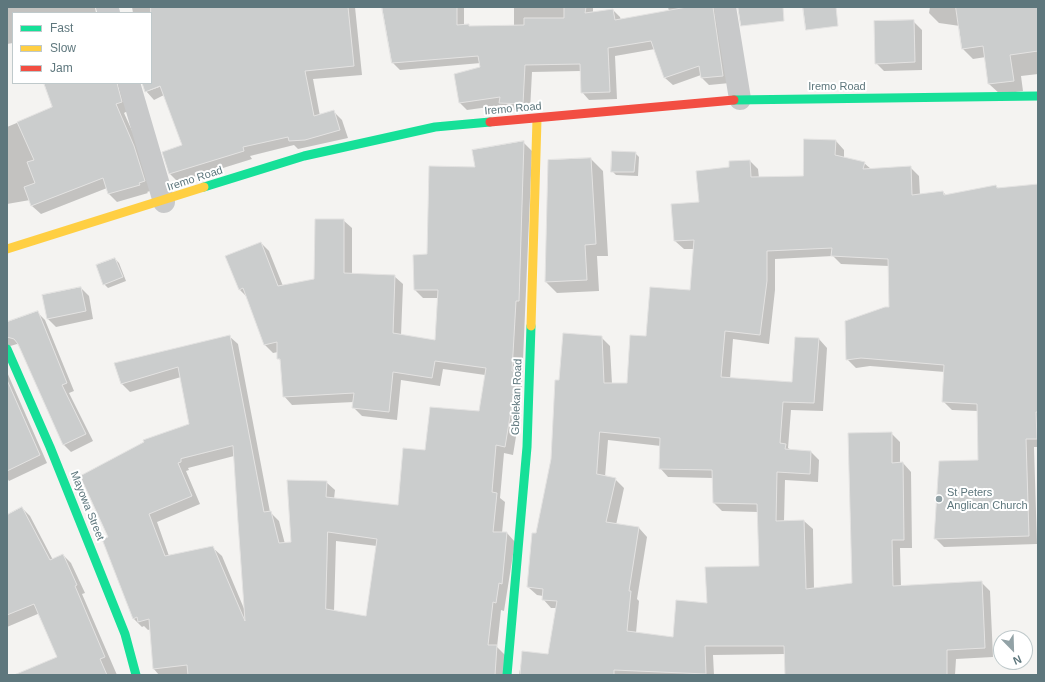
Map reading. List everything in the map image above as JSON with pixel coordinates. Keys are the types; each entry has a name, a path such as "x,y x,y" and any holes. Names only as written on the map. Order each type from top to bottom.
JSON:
{"street":[{"path":"725,7 740,99"},
{"path":"129,84 164,202"},
{"name":"Iremo Road","path":"7,249 164,202 304,156 427,129 740,99 890,99 1038,96"},
{"name":"Gbelekan Road","path":"507,675 527,447 537,119"},
{"name":"Mayowa Street","path":"7,349 50,447 122,627 136,675"}],"building":[{"path":"151,7 348,7 354,66 305,71 314,116 334,110 340,130 305,140 289,141 288,137 243,147 244,151 169,174 162,152 182,145 160,86 145,92 142,84 152,84"},
{"path":"382,7 457,7 457,25 469,24 469,26 524,25 524,18 564,18 564,7 586,7 585,13 613,9 615,20 687,7 713,7 723,76 701,78 699,66 664,78 651,41 608,48 610,92 581,93 580,64 525,65 523,104 499,103 500,97 459,103 454,74 480,67 478,56 392,63"},
{"path":"738,7 783,7 784,21 741,26"},
{"path":"803,7 836,7 838,26 806,30"},
{"path":"956,7 1038,7 1038,51 1010,55 1014,81 988,84 983,46 962,49"},
{"path":"914,20 915,62 875,64 874,21"},
{"path":"44,84 117,84 122,102 116,104 134,146 145,181 139,183 140,185 108,194 103,178 31,206 24,187 35,183 27,162 34,160 17,122 52,107"},
{"path":"804,139 836,140 835,155 865,162 863,169 911,166 912,195 943,191 944,195 996,185 997,188 1038,184 1038,412 1036,412 1037,439 1026,439 1029,536 934,539 939,461 978,460 977,404 942,402 944,365 861,358 846,360 845,321 885,307 889,307 888,259 831,256 832,248 767,251 767,281 760,335 725,331 721,377 792,382 795,337 819,338 814,403 783,402 780,443 786,444 785,449 811,451 810,474 777,472 776,521 804,520 806,589 852,583 848,433 892,432 892,463 903,462 904,540 892,540 893,586 982,581 985,648 947,650 947,675 785,675 784,646 705,646 706,674 614,670 614,675 520,675 522,651 548,654 557,601 542,600 543,589 527,587 532,533 536,533 551,459 555,380 559,380 563,333 602,336 604,383 627,383 630,335 646,336 650,287 690,290 694,240 674,241 671,204 699,202 696,171 729,167 729,161 750,160 751,177 803,176","holes":["600,432 660,438 659,469 712,470 713,503 757,504 759,566 705,567 707,603 676,600 673,637 627,631 631,591 629,591 639,527 606,522 616,478 597,474"]},
{"path":"524,141 519,301 516,301 512,371 517,372 516,388 505,447 496,445 492,492 497,493 493,532 507,532 502,584 499,583 496,603 493,602 488,645 497,645 495,675 188,675 187,665 153,669 149,619 138,622 137,617 133,619 102,539 108,537 80,476 144,442 143,440 189,424 178,367 121,384 114,363 230,335 264,512 271,511 279,543 291,542 287,480 327,481 326,497 398,505 403,448 425,450 430,407 479,411 486,368 435,361 432,378 393,372 389,412 352,408 354,393 283,397 280,359 277,359 277,342 264,345 243,288 239,290 225,256 261,242 278,286 314,279 315,219 344,219 344,273 395,275 393,333 435,340 438,290 414,290 413,255 427,254 429,166 475,167 472,150","holes":["233,446 238,522 245,621 213,546 165,556 149,514 192,496 178,463 181,462 181,459","328,532 377,539 366,616 326,609"]},
{"path":"612,151 636,152 634,172 611,172"},
{"path":"591,158 596,244 585,245 587,280 545,282 548,160"},
{"path":"115,258 123,277 103,285 96,265"},
{"path":"81,287 86,311 47,319 42,295"},
{"path":"38,311 67,383 62,385 86,434 63,445 18,344 14,339 7,337 7,322"},
{"path":"7,380 40,455 7,471"},
{"path":"22,507 50,560 63,554 77,585 75,586 105,657 100,659 107,675 14,675 57,657 34,604 7,615 7,515"}],"traffic: fast":[{"path":"734,100 1038,96"},
{"path":"204,187 304,156 435,127 490,122"},
{"path":"507,675 527,447 531,326"},
{"path":"7,349 50,447 125,634 136,675"}],"traffic: slow":[{"path":"531,326 537,119"},
{"path":"7,249 204,187"}],"traffic: jam":[{"path":"490,122 734,100"}],"place":[{"name":"St Peters Anglican Church","path":"939,499"}]}
